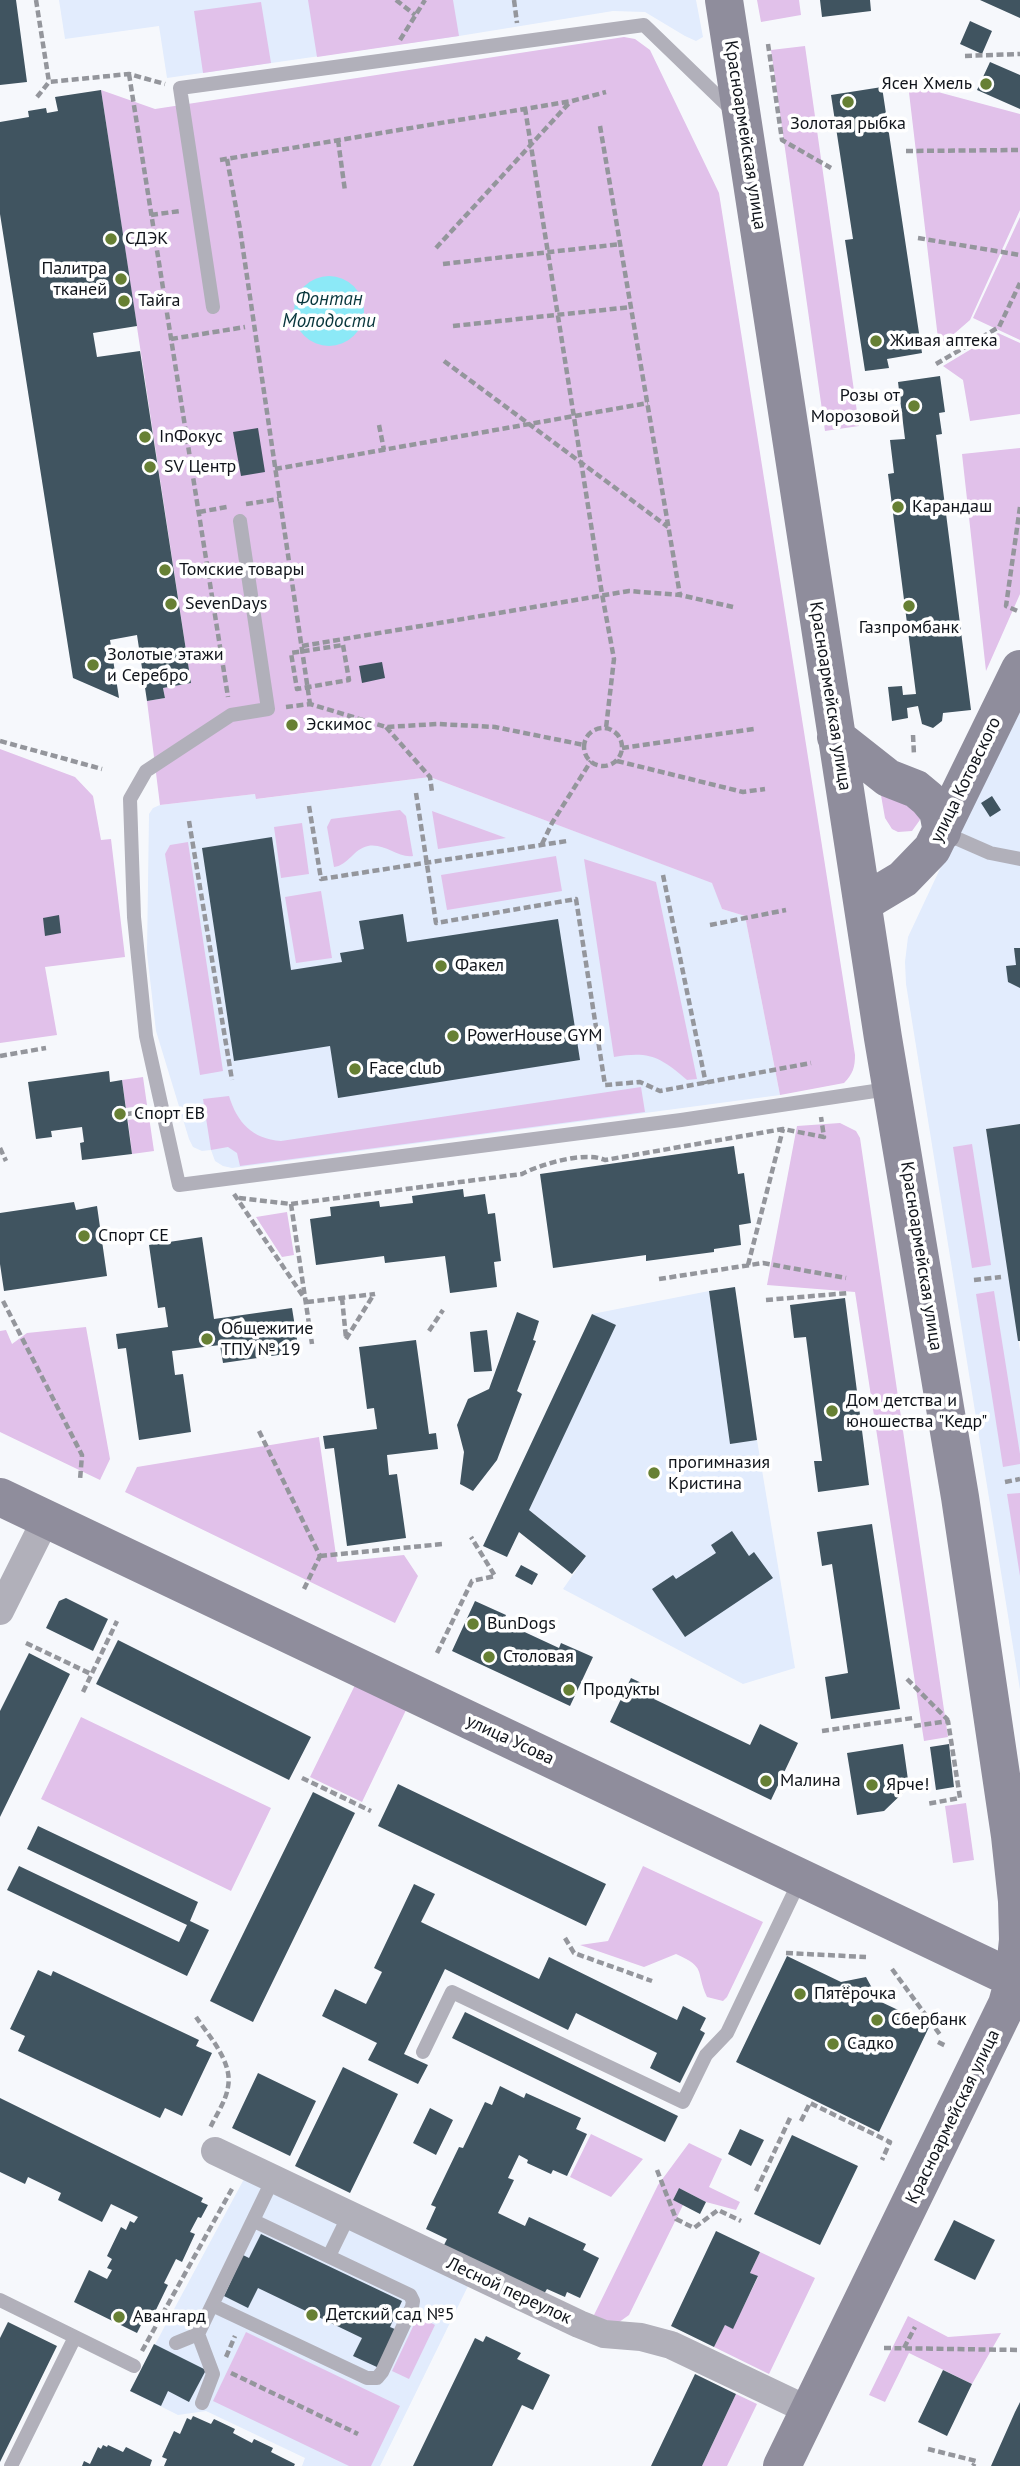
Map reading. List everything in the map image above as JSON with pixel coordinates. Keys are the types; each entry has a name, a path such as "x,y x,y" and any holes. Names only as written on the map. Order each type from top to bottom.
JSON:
{"main road":[{"name":"Красноармейская улица","path":"724,0 836,737 958,1484 1012,1849 1018,1927 1017,1981 1007,2004 782,2466"},
{"name":"улица Котовского","path":"863,903 903,879 932,849 1020,668"},
{"path":"836,737 888,778 916,789 928,799 938,811 942,832"},
{"name":"улица Усова","path":"0,1497 1017,1981"}],"street":[{"path":"0,1611 46,1519"},
{"name":"Лесной переулок","path":"211,2143 245,2165 579,2324 604,2334 641,2337 671,2345 810,2411"}],"lane":[{"path":"213,307 180,88 644,25 743,121"},
{"path":"240,521 268,709 231,715 146,771 130,799 134,917 146,1036 179,1185 681,1120 892,1088"},
{"path":"942,832 990,853 1020,859"},
{"path":"424,2052 452,1992 683,2102 706,2055 727,2033 801,1878"},
{"path":"176,2343 198,2334 274,2179"},
{"path":"329,2256 349,2215"},
{"path":"212,2305 367,2378 377,2378 382,2372 412,2307 412,2298 408,2293 254,2221"},
{"path":"1,2303 134,2366"},
{"path":"198,2334 213,2374 202,2403"},
{"path":"11,2466 75,2337"}],"path":[{"path":"36,0 49,82"},
{"path":"396,0 415,15"},
{"path":"391,59 425,0"},
{"path":"768,44 782,140 831,168"},
{"path":"965,56 1020,54"},
{"path":"129,74 231,715"},
{"path":"37,97 49,82 129,74 180,88"},
{"path":"220,160 572,101 606,92"},
{"path":"436,248 572,101"},
{"path":"525,108 614,659 606,729"},
{"path":"600,126 680,595"},
{"path":"338,140 345,191"},
{"path":"906,151 1020,150"},
{"path":"227,159 310,704"},
{"path":"151,215 171,212"},
{"path":"918,238 1020,255"},
{"path":"443,264 621,244"},
{"path":"936,364 999,327 1020,283"},
{"path":"453,326 632,307"},
{"path":"171,339 245,327"},
{"path":"444,361 668,528"},
{"path":"275,469 648,403"},
{"path":"379,425 384,450"},
{"path":"1020,506 1006,606 1020,612"},
{"path":"199,512 223,508"},
{"path":"302,649 343,645 349,680 297,689 291,653 302,649 629,591 680,595 733,607"},
{"path":"268,709 310,704 386,727 438,724 495,727 584,745"},
{"path":"386,727 430,777 432,792"},
{"path":"617,761 622,748 616,733 606,729 594,730 589,734 584,745 586,757 601,766 617,761 743,792 765,789"},
{"path":"622,748 754,729"},
{"path":"0,741 102,769"},
{"path":"542,844 590,761"},
{"path":"416,793 436,923 576,899 605,1085 640,1082 660,1091 811,1063"},
{"path":"309,806 321,879 567,841"},
{"path":"190,821 232,1080"},
{"path":"663,875 706,1084"},
{"path":"710,925 786,911"},
{"path":"0,1056 46,1048"},
{"path":"307,1302 235,1198 291,1204 522,1174 540,1165 596,1156 605,1160 783,1129 824,1137 820,1115"},
{"path":"748,1265 783,1129"},
{"path":"0,1148 6,1161"},
{"path":"291,1204 312,1344"},
{"path":"659,1279 763,1263 846,1278"},
{"path":"974,1280 1001,1277"},
{"path":"766,1300 848,1293"},
{"path":"307,1302 342,1297 375,1294 346,1339 342,1297"},
{"path":"3,1301 82,1455 80,1480"},
{"path":"429,1331 443,1310"},
{"path":"259,1431 320,1556"},
{"path":"1005,1482 1020,1479"},
{"path":"438,1653 472,1581 495,1576 471,1537"},
{"path":"320,1556 443,1544"},
{"path":"304,1589 320,1556"},
{"path":"83,1692 117,1621"},
{"path":"26,1643 92,1674"},
{"path":"907,1679 948,1721 960,1798 926,1804"},
{"path":"822,1731 913,1718"},
{"path":"915,1726 948,1721"},
{"path":"302,1778 371,1811"},
{"path":"565,1938 574,1953 652,1981"},
{"path":"766,1952 866,1957"},
{"path":"892,1969 941,2036"},
{"path":"196,2017 226,2063 230,2077 211,2143"},
{"path":"938,2042 946,2046"},
{"path":"801,2121 810,2103 890,2142 882,2160"},
{"path":"755,2191 791,2116"},
{"path":"134,2366 245,2165"},
{"path":"657,2170 676,2219 694,2228 718,2210 741,2221"},
{"path":"243,2320 225,2357 225,2367 231,2374 358,2434"},
{"path":"904,2348 915,2327"},
{"path":"884,2348 1020,2350"},
{"path":"928,2449 976,2461 974,2466"}],"shaded area":[{"path":"59,0 696,0 703,37 696,41 645,12 613,11 167,78 159,26 65,39"},
{"path":"308,0 453,0 459,36 317,57"},
{"path":"757,0 799,0 801,15 761,22"},
{"path":"261,2 271,63 203,73 194,11"},
{"path":"624,37 635,39 650,50 719,193 855,1055 853,1070 844,1083 780,1095 745,916 722,909 712,883 430,777 256,799 255,794 160,805 147,701 165,698 163,688 191,683 101,90 155,109"},
{"path":"805,46 859,426 825,431 771,50"},
{"path":"908,84 1020,114 1020,210 970,320 939,347"},
{"path":"1020,217 1020,340 973,318"},
{"path":"998,333 1020,343 1020,414 970,421 963,380 943,366"},
{"path":"1020,448 1020,594 986,671 962,454"},
{"path":"1020,712 1020,1124 986,1129 1020,1351 1020,1690 906,984 905,962 908,937"},
{"path":"0,749 75,777 93,796 101,840 111,839 125,957 45,967 57,1035 0,1043"},
{"path":"430,777 713,883 722,909 745,916 780,1095 232,1168 215,1161 211,1150 202,1151 193,1147 156,1031 147,953 149,814 153,808 160,805 255,794 257,799"},
{"path":"879,784 922,817 912,831 898,832 892,829 885,818"},
{"path":"400,810 406,816 413,856 368,846 334,867 327,827 331,819"},
{"path":"432,811 506,838 438,849"},
{"path":"302,823 309,874 281,878 274,827"},
{"path":"188,842 223,1071 200,1075 165,854 170,845"},
{"path":"556,856 562,891 447,910 441,875"},
{"path":"584,859 656,882 697,1079 687,1080 654,1058 637,1055 614,1057"},
{"path":"321,891 332,958 296,963 285,897"},
{"path":"143,1077 147,1105 126,1108 122,1080"},
{"path":"641,1087 645,1112 240,1166 237,1153 228,1147 211,1150 203,1099 229,1096 236,1114 247,1128 262,1137 281,1141"},
{"path":"149,1117 154,1151 132,1154 128,1120"},
{"path":"840,1123 856,1131 860,1138 948,1737 924,1741 855,1292 767,1285 797,1126"},
{"path":"972,1144 991,1265 972,1268 953,1147"},
{"path":"287,1212 294,1255 282,1257 256,1217"},
{"name":"прогимназия Кристина","path":"709,1291 730,1443 757,1440 795,1668 743,1684 563,1589 586,1556 529,1510 615,1325 592,1314"},
{"path":"994,1291 1020,1454 1020,1464 1003,1467 976,1294"},
{"path":"86,1327 110,1459 100,1480 0,1432 0,1331 6,1330 12,1344 27,1333"},
{"path":"319,1437 337,1562 404,1555 418,1576 395,1623 125,1492 137,1467"},
{"path":"1020,1493 1020,1576 1007,1494"},
{"path":"356,1683 407,1708 362,1802 310,1777"},
{"path":"81,1717 271,1808 231,1891 41,1799"},
{"path":"966,1803 974,1860 953,1863 945,1806"},
{"path":"643,1866 763,1922 723,2001 707,1997 699,1971 692,1963 676,1954 644,1967 580,1945 608,1941"},
{"path":"591,2134 643,2159 611,2197 570,2177"},
{"path":"689,2143 722,2159 709,2187 740,2202 736,2210 706,2202 679,2188 673,2200 683,2205 629,2315 615,2325 594,2315 658,2185"},
{"name":"Детский сад №5","path":"244,2179 468,2286 380,2466 302,2466 305,2458 206,2411 178,2415 130,2391"},
{"path":"760,2252 815,2278 769,2374 714,2347 725,2325 733,2328 758,2277 750,2273"},
{"path":"418,2316 435,2325 409,2379 392,2371"},
{"path":"908,2316 948,2337 1001,2333 972,2384 909,2353 885,2402 869,2395"},
{"path":"246,2332 400,2406 371,2466 349,2466 213,2401"},
{"path":"736,2394 757,2404 727,2466 702,2466"}],"water":[{"name":"Фонтан Молодости","path":"329,276 354,286 364,311 354,336 329,346 304,336 294,311 304,286"}],"building":[{"path":"0,0 16,0 27,82 0,85"},
{"path":"820,0 870,0 871,11 822,17"},
{"path":"980,0 1020,0 1020,18"},
{"path":"970,21 992,31 982,54 960,44"},
{"path":"990,62 1020,75 1020,109 977,90"},
{"path":"882,87 922,353 887,359 889,368 865,371 845,240 853,239 831,95"},
{"path":"101,90 137,326 93,333 97,357 140,351 191,683 163,688 165,698 147,701 137,635 110,640 119,698 73,678 0,214 0,122 29,117 28,111 46,108 47,113 58,111 55,97"},
{"path":"940,376 945,412 939,413 942,434 936,435 971,710 943,713 942,721 933,728 922,724 918,706 907,708 908,718 892,721 888,687 902,686 903,695 916,694 888,474 894,473 890,440 905,439 898,382"},
{"path":"258,428 265,472 241,476 233,432"},
{"path":"382,662 385,678 362,683 359,666"},
{"path":"992,796 1001,810 990,817 981,803"},
{"name":"Факел","path":"272,837 291,970 342,962 340,953 364,949 359,921 403,914 407,942 558,919 580,1060 338,1098 330,1046 234,1061 202,848"},
{"path":"59,915 61,933 45,936 43,918"},
{"path":"1014,948 1020,948 1020,988 1008,982 1006,966 1016,965"},
{"path":"109,1071 110,1082 122,1080 132,1154 82,1160 82,1127 51,1131 52,1137 36,1139 28,1082"},
{"path":"1020,1124 1020,1341 1018,1341 986,1129"},
{"path":"734,1146 738,1174 744,1173 751,1223 739,1225 741,1245 714,1249 714,1252 646,1261 646,1255 553,1268 540,1174"},
{"path":"463,1189 464,1197 485,1194 488,1214 495,1213 501,1261 494,1262 497,1287 450,1293 445,1256 385,1263 384,1256 316,1265 310,1219 331,1216 330,1207 379,1201 380,1207 413,1203 412,1196"},
{"path":"74,1202 76,1210 97,1206 107,1276 4,1291 0,1264 0,1213"},
{"name":"Общежитие ТПУ № 19","path":"202,1237 214,1319 292,1308 299,1352 223,1363 220,1345 172,1351 175,1375 183,1374 191,1432 139,1440 126,1348 118,1349 116,1334 168,1327 165,1307 158,1308 149,1245"},
{"path":"735,1287 757,1440 730,1444 709,1291"},
{"path":"845,1298 869,1485 818,1492 814,1461 822,1461 806,1337 794,1338 790,1305"},
{"path":"517,1312 539,1321 533,1340 536,1341 517,1391 522,1394 497,1460 473,1491 460,1484 464,1452 457,1425 468,1399 489,1389"},
{"path":"592,1314 616,1325 529,1510 586,1556 572,1574 519,1532 507,1557 483,1546"},
{"path":"487,1330 492,1371 474,1372 470,1332"},
{"path":"416,1340 429,1434 436,1433 438,1449 387,1455 389,1475 397,1474 406,1538 347,1546 334,1448 325,1449 323,1436 377,1429 374,1408 367,1409 359,1347"},
{"path":"872,1524 900,1709 831,1719 825,1677 848,1673 832,1564 822,1566 817,1532"},
{"path":"732,1531 749,1556 754,1552 773,1578 685,1637 652,1589 673,1575 676,1579 716,1553 711,1545"},
{"path":"521,1565 538,1574 532,1585 515,1576"},
{"path":"66,1598 108,1619 93,1651 46,1628 59,1601"},
{"path":"475,1601 506,1615 503,1622 559,1648 561,1643 593,1657 570,1706 452,1651"},
{"path":"118,1640 311,1737 289,1780 96,1684"},
{"path":"29,1653 70,1674 0,1817 0,1711"},
{"path":"631,1678 658,1691 654,1699 750,1745 760,1724 798,1743 771,1800 610,1722"},
{"path":"903,1744 909,1787 884,1811 857,1815 847,1753"},
{"path":"949,1744 954,1787 936,1790 930,1747"},
{"path":"398,1784 606,1884 586,1926 378,1826"},
{"path":"313,1792 355,1813 253,2022 210,2001"},
{"path":"38,1826 198,1902 190,1921 209,1930 187,1976 7,1890 19,1866 179,1942 187,1925 27,1849"},
{"path":"414,1884 435,1894 421,1922 539,1979 549,1957 677,2020 683,2006 706,2018 700,2030 705,2033 680,2083 650,2068 657,2053 576,2013 568,2030 445,1969 404,2054 428,2065 418,2084 368,2060 377,2043 322,2016 335,1989 366,2004 382,1972 374,1968"},
{"name":"Садко","path":"787,1956 841,1982 866,1977 879,2001 930,2025 879,2132 736,2062"},
{"path":"38,1970 51,1976 53,1971 199,2040 196,2046 212,2053 182,2116 165,2108 160,2118 18,2051 25,2036 10,2029"},
{"path":"465,2012 678,2116 665,2142 452,2038"},
{"path":"343,2067 398,2094 350,2193 295,2166"},
{"path":"258,2073 316,2101 290,2156 232,2128"},
{"path":"500,2086 524,2098 526,2093 581,2118 576,2129 587,2134 567,2176 553,2170 551,2174 527,2163 528,2160 519,2155 508,2178 514,2180 498,2213 525,2226 529,2217 586,2244 583,2250 599,2258 580,2298 567,2292 565,2297 547,2289 544,2294 443,2247 447,2239 426,2229 436,2207 431,2205 459,2147 463,2148 485,2102 492,2105"},
{"path":"0,2098 203,2198 201,2202 208,2205 190,2232 195,2234 182,2262 176,2259 164,2283 168,2285 153,2316 147,2313 137,2333 74,2302 89,2270 107,2279 112,2270 107,2268 112,2259 107,2256 121,2227 126,2230 130,2221 134,2223 138,2217 111,2204 102,2222 58,2200 61,2193 28,2177 25,2184 0,2172"},
{"path":"430,2108 453,2120 436,2155 413,2143"},
{"path":"740,2129 764,2140 751,2166 728,2154"},
{"path":"792,2135 858,2166 820,2245 754,2214"},
{"path":"679,2188 706,2202 700,2214 673,2200"},
{"path":"954,2220 995,2240 975,2280 934,2260"},
{"path":"716,2231 760,2252 750,2273 758,2276 733,2329 725,2325 714,2347 671,2326"},
{"path":"261,2234 402,2301 390,2327 397,2330 379,2368 353,2356 362,2338 258,2288 248,2308 224,2296 243,2255 249,2258"},
{"path":"8,2322 57,2346 0,2462 0,2338"},
{"path":"486,2336 521,2353 517,2359 550,2375 533,2410 522,2405 492,2466 413,2466 475,2338 483,2342"},
{"path":"154,2344 206,2370 189,2402 168,2391 161,2406 130,2391"},
{"path":"943,2370 972,2384 947,2436 918,2422"},
{"path":"695,2374 736,2394 702,2466 651,2466"},
{"path":"1020,2402 1020,2466 991,2466 1015,2412"},
{"path":"193,2416 211,2424 214,2419 235,2429 233,2433 252,2443 254,2439 273,2448 271,2452 295,2464 164,2466 167,2459 162,2457 174,2431 180,2434 187,2418 191,2420"},
{"path":"103,2445 123,2452 126,2447 152,2460 150,2466 82,2466 84,2461 90,2464 98,2447 101,2449"}],"place":[{"name":"Ясен Хмель","path":"986,84"},
{"name":"Золотая рыбка","path":"848,102"},
{"name":"СДЭК","path":"111,239"},
{"name":"Палитра тканей","path":"121,279"},
{"name":"Тайга","path":"124,301"},
{"name":"Живая аптека","path":"876,341"},
{"name":"Розы от Морозовой","path":"914,406"},
{"name":"InФокус","path":"145,437"},
{"name":"SV Центр","path":"150,467"},
{"name":"Карандаш","path":"898,507"},
{"name":"Томские товары","path":"165,570"},
{"name":"SevenDays","path":"171,604"},
{"name":"Газпромбанк","path":"909,606"},
{"name":"Золотые этажи и Серебро","path":"93,665"},
{"name":"Эскимос","path":"292,725"},
{"name":"Факел","path":"441,966"},
{"name":"PowerHouse GYM","path":"453,1036"},
{"name":"Face club","path":"355,1069"},
{"name":"Спорт ЕВ","path":"120,1114"},
{"name":"Спорт СЕ","path":"84,1236"},
{"name":"Общежитие ТПУ № 19","path":"207,1339"},
{"name":"Дом детства и юношества \"Кедр\"","path":"832,1411"},
{"name":"прогимназия Кристина","path":"654,1473"},
{"name":"BunDogs","path":"473,1624"},
{"name":"Столовая","path":"489,1657"},
{"name":"Продукты","path":"569,1690"},
{"name":"Малина","path":"766,1781"},
{"name":"Ярче!","path":"872,1785"},
{"name":"Пятёрочка","path":"800,1994"},
{"name":"Сбербанк","path":"877,2020"},
{"name":"Садко","path":"833,2044"},
{"name":"Детский сад №5","path":"312,2315"},
{"name":"Авангард","path":"119,2317"}]}
